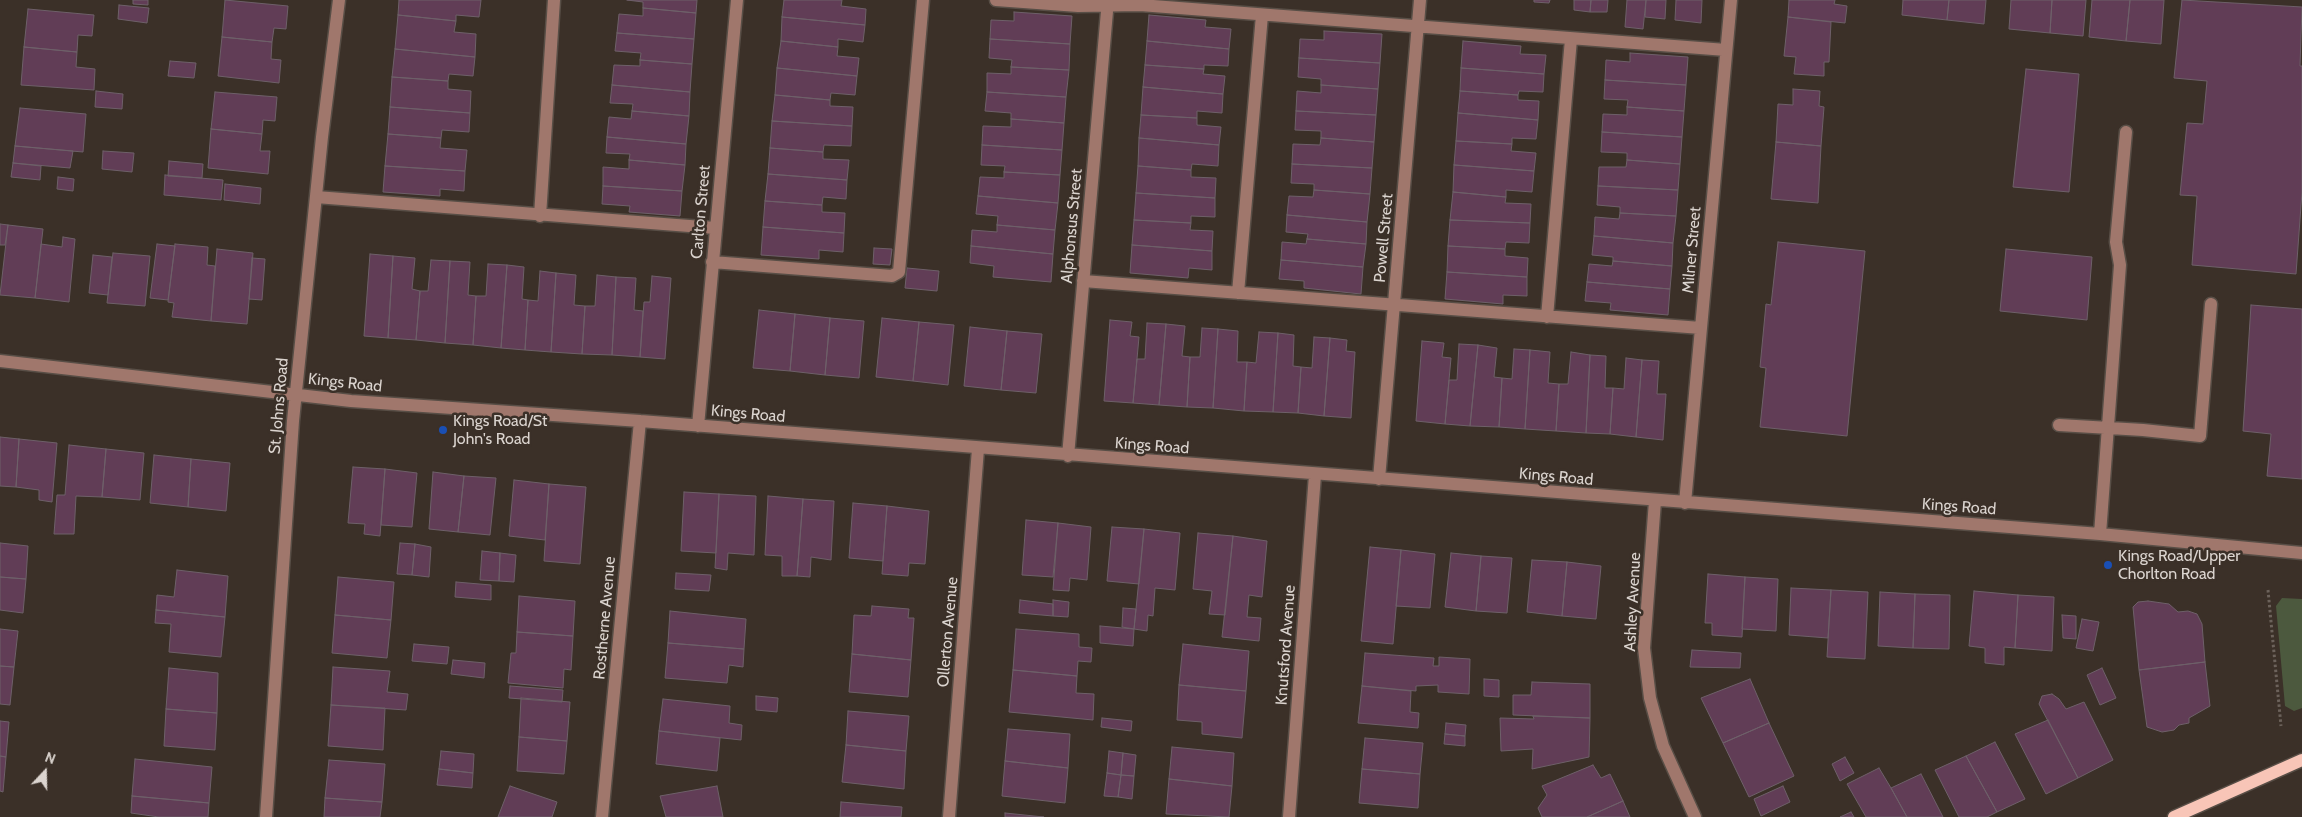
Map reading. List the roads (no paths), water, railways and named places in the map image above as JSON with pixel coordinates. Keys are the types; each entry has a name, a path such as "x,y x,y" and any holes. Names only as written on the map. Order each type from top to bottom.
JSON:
{"main road":[{"path":"2174,817 2302,760"}],"street":[{"name":"St. Johns Road","path":"266,817 296,395 316,197 339,0"},
{"path":"540,216 554,0"},
{"name":"Carlton Street","path":"698,426 737,0"},
{"path":"712,262 892,276 899,272 923,0"},
{"path":"996,0 1078,6 1108,2 1726,50"},
{"name":"Powell Street","path":"1379,479 1420,0"},
{"name":"Milner Street","path":"1685,503 1731,0"},
{"name":"Alphonsus Street","path":"1068,456 1108,2"},
{"path":"1238,293 1262,15"},
{"path":"1546,317 1571,39"},
{"path":"2100,534 2120,265 2116,242 2126,132"},
{"path":"316,197 540,216 715,228"},
{"path":"1083,281 1701,328"},
{"path":"2059,425 2143,430 2200,436 2210,304"},
{"name":"Kings Road","path":"0,361 379,403 640,421 1068,456 2100,534 2302,553"},
{"name":"Rostherne Avenue","path":"602,817 640,421"},
{"name":"Ollerton Avenue","path":"949,817 978,449"},
{"name":"Knutsford Avenue","path":"1289,817 1315,475"},
{"name":"Ashley Avenue","path":"1656,501 1644,648 1650,698 1663,746 1695,817"}],"place":[{"name":"Kings Road/St John's Road","path":"443,430"},
{"name":"Kings Road/Upper Chorlton Road","path":"2108,565"}]}
